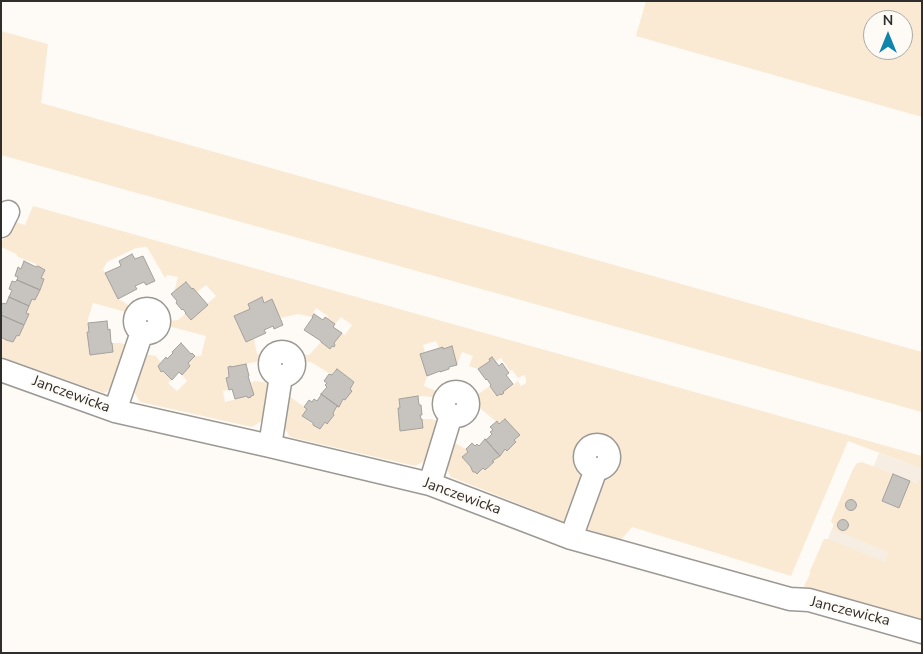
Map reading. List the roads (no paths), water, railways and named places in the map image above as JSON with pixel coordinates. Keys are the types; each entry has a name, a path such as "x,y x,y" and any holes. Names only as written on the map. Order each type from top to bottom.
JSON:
{"street":[{"path":"115,411 142,332"},
{"name":"Janczewicka","path":"1,370 115,411 430,484 571,538 790,599 809,600 922,632"},
{"path":"270,446 281,376"},
{"path":"430,484 451,415"},
{"path":"571,538 596,469"}]}
